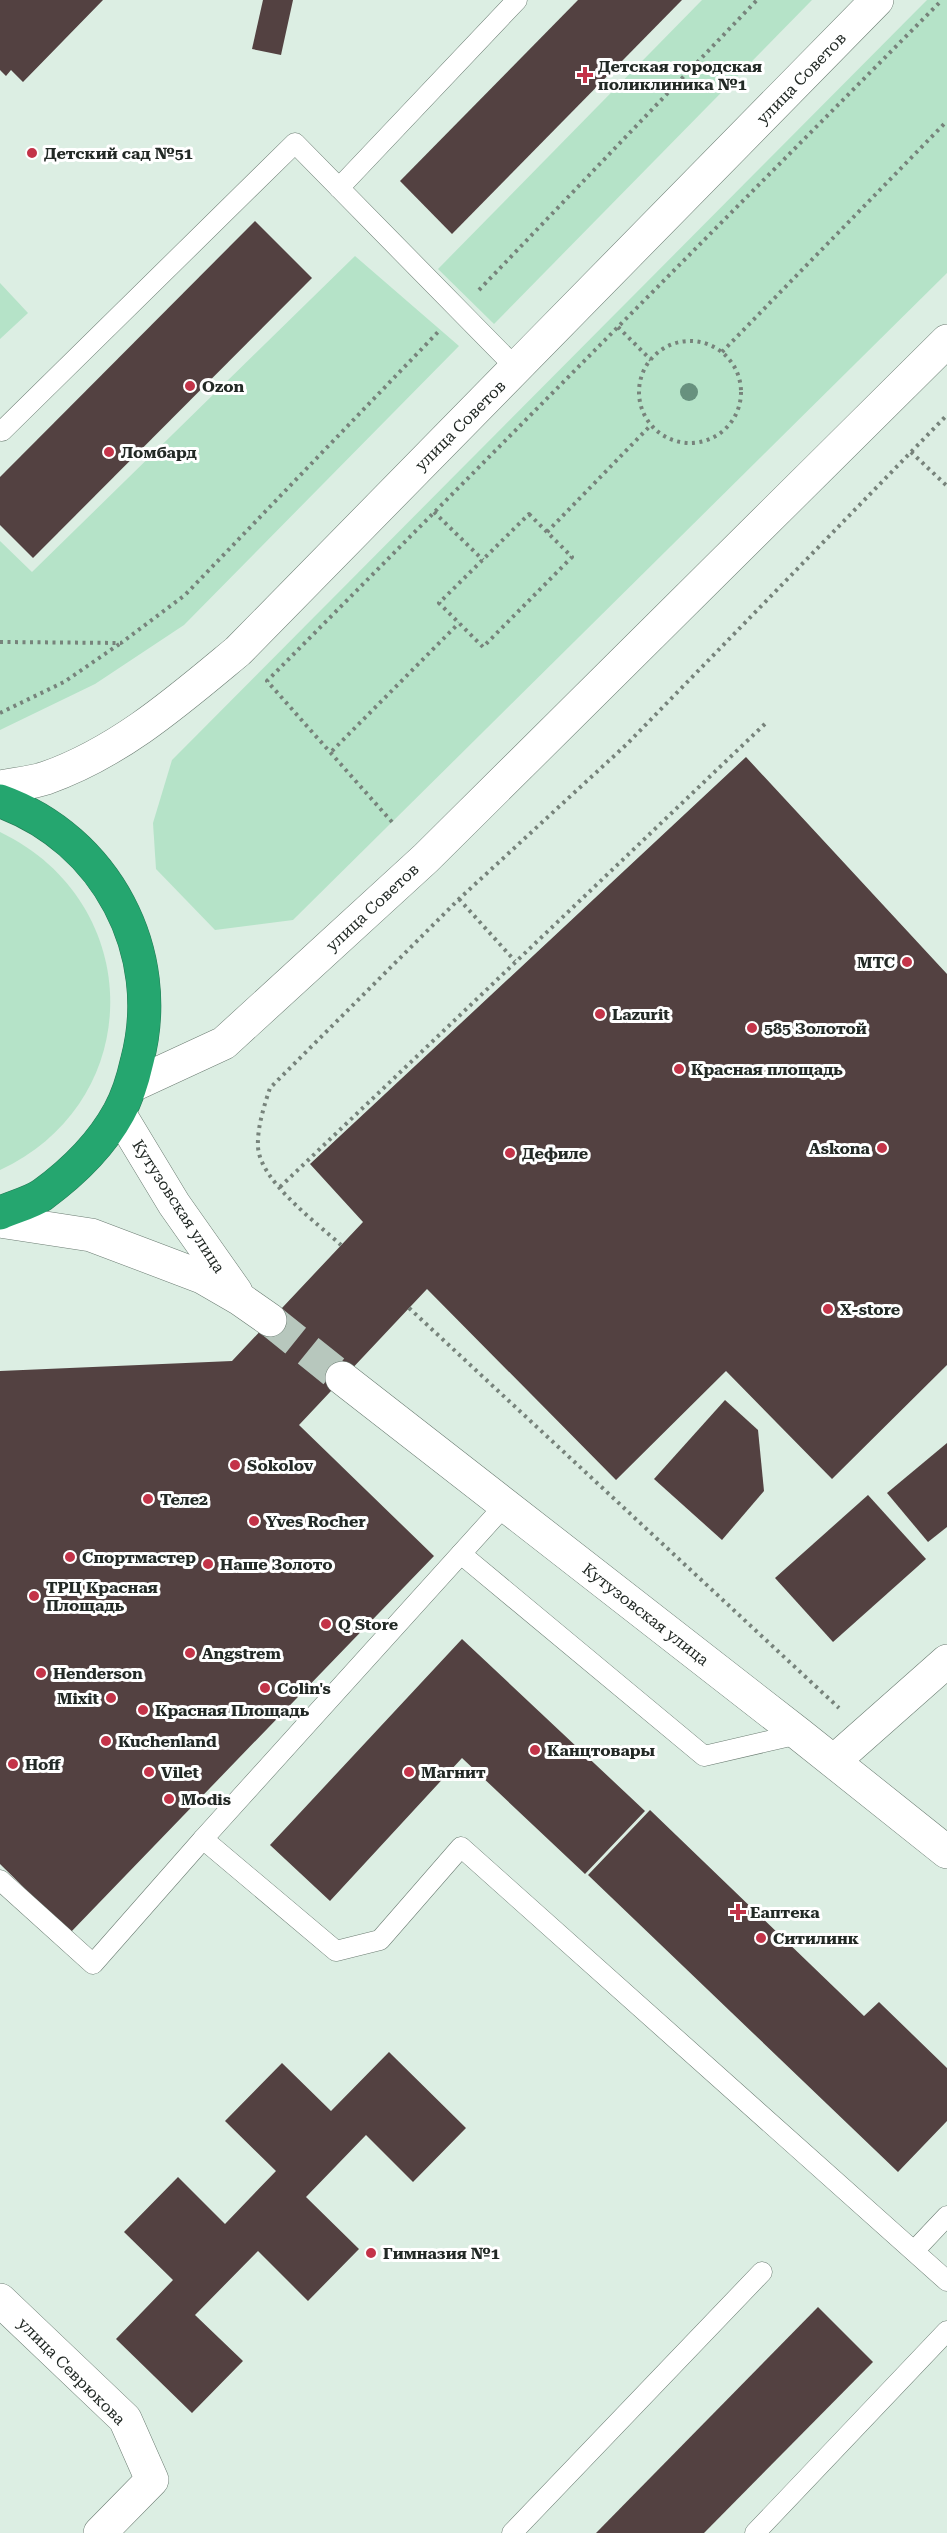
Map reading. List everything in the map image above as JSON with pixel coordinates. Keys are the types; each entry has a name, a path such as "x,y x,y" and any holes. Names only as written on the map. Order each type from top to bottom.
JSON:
{"highway":[{"path":"0,801 25,810 69,840 106,880 131,928 144,980 144,1034 125,1100 85,1159 40,1196 0,1213"}],"street":[{"name":"улица Советов","path":"0,787 44,779 82,763 150,723 238,651 874,1"},
{"name":"улица Советов","path":"125,1100 224,1043 426,858 947,341"},
{"name":"Кутузовская улица","path":"125,1100 174,1204 240,1299"},
{"name":"Кутузовская улица","path":"0,1221 91,1234 177,1266 240,1299 270,1320"},
{"name":"Кутузовская улица","path":"342,1378 800,1734 947,1852"},
{"path":"834,1761 947,1661"},
{"name":"улица Севрюкова","path":"0,2300 125,2419 152,2480 100,2533"}],"lane":[{"path":"339,188 518,0"},
{"path":"0,429 2,431 295,143 516,368"},
{"path":"0,1880 93,1964 505,1505"},
{"path":"461,1554 704,1756 800,1734"},
{"path":"203,1839 336,1951 380,1940 461,1847 947,2281"},
{"path":"914,2251 947,2216"},
{"path":"512,2533 762,2272"},
{"path":"755,2533 947,2331"}],"path":[{"path":"0,713 64,682 185,595 757,0"},
{"path":"392,822 267,681 942,0"},
{"path":"722,352 947,121"},
{"path":"618,327 651,360"},
{"path":"691,340 714,346 722,352 736,369 742,397 733,421 721,435 693,444 675,442 649,427 643,413 638,388 645,367 651,360 663,348 681,341 691,340"},
{"path":"341,1245 266,1171 258,1148 264,1108 270,1088 459,899 627,744 947,416"},
{"path":"547,532 649,427"},
{"path":"911,452 947,486"},
{"path":"434,512 483,560"},
{"path":"529,514 572,557 483,647 440,603 483,560 529,514"},
{"path":"332,752 459,623"},
{"path":"0,642 121,643"},
{"path":"280,1187 768,721"},
{"path":"459,899 515,961"},
{"path":"409,1308 866,1733"}],"green space":[{"path":"702,0 812,0 494,324 438,269"},
{"path":"927,0 947,0 947,273 293,920 215,930 156,869 153,823 172,760"},
{"path":"355,256 459,346 184,625 95,684 0,730 0,541 32,572"},
{"path":"0,283 28,313 0,339"},
{"path":"0,832 48,864 82,905 103,952 110,1001 104,1051 83,1098 48,1139 0,1170"}],"building":[{"path":"0,0 103,0 23,82 11,70 6,76 0,70"},
{"path":"263,0 293,0 281,55 252,49"},
{"path":"578,0 682,0 452,234 400,181"},
{"path":"255,221 312,278 33,558 0,525 0,477"},
{"name":"Красная площадь","path":"746,757 947,974 947,1365 832,1479 726,1371 616,1480 427,1289 299,1425 434,1556 70,1933 0,1864 0,1371 232,1361 363,1222 310,1164"},
{"path":"725,1400 758,1430 764,1491 722,1540 654,1479"},
{"path":"947,1443 947,1527 928,1542 887,1493"},
{"path":"868,1495 926,1559 833,1642 775,1578"},
{"path":"462,1639 645,1811 585,1874 462,1758 330,1901 270,1845"},
{"path":"650,1810 864,2016 879,2002 947,2068 947,2121 898,2172 588,1875"},
{"path":"389,2052 466,2128 413,2182 366,2135 306,2197 359,2249 308,2301 258,2251 195,2315 243,2361 192,2413 116,2339 173,2280 124,2232 178,2177 225,2224 276,2171 225,2121 282,2063 331,2111"},
{"path":"818,2307 873,2362 704,2533 596,2533"}],"tunnel":[{"path":"270,1320 342,1378"}],"place":[{"name":"Детская городская поликлиника №1","path":"585,75"},
{"name":"Детский сад №51","path":"32,153"},
{"name":"Ozon","path":"190,386"},
{"name":"Ломбард","path":"109,452"},
{"name":"МТС","path":"907,962"},
{"name":"Lazurit","path":"600,1014"},
{"name":"585 Золотой","path":"752,1028"},
{"name":"Красная площадь","path":"679,1069"},
{"name":"Askona","path":"882,1148"},
{"name":"Дефиле","path":"510,1153"},
{"name":"X-store","path":"828,1309"},
{"name":"Sokolov","path":"235,1465"},
{"name":"Теле2","path":"148,1499"},
{"name":"Yves Rocher","path":"254,1521"},
{"name":"Спортмастер","path":"70,1557"},
{"name":"Наше Золото","path":"208,1564"},
{"name":"ТРЦ Красная Площадь","path":"34,1596"},
{"name":"Q Store","path":"326,1624"},
{"name":"Angstrem","path":"190,1653"},
{"name":"Henderson","path":"41,1673"},
{"name":"Colin's","path":"265,1688"},
{"name":"Mixit","path":"111,1698"},
{"name":"Красная Площадь","path":"143,1710"},
{"name":"Kuchenland","path":"106,1741"},
{"name":"Канцтовары","path":"535,1750"},
{"name":"Hoff","path":"13,1764"},
{"name":"Vilet","path":"149,1772"},
{"name":"Магнит","path":"409,1772"},
{"name":"Modis","path":"169,1799"},
{"name":"Еаптека","path":"738,1912"},
{"name":"Ситилинк","path":"761,1938"},
{"name":"Гимназия №1","path":"371,2253"}]}
